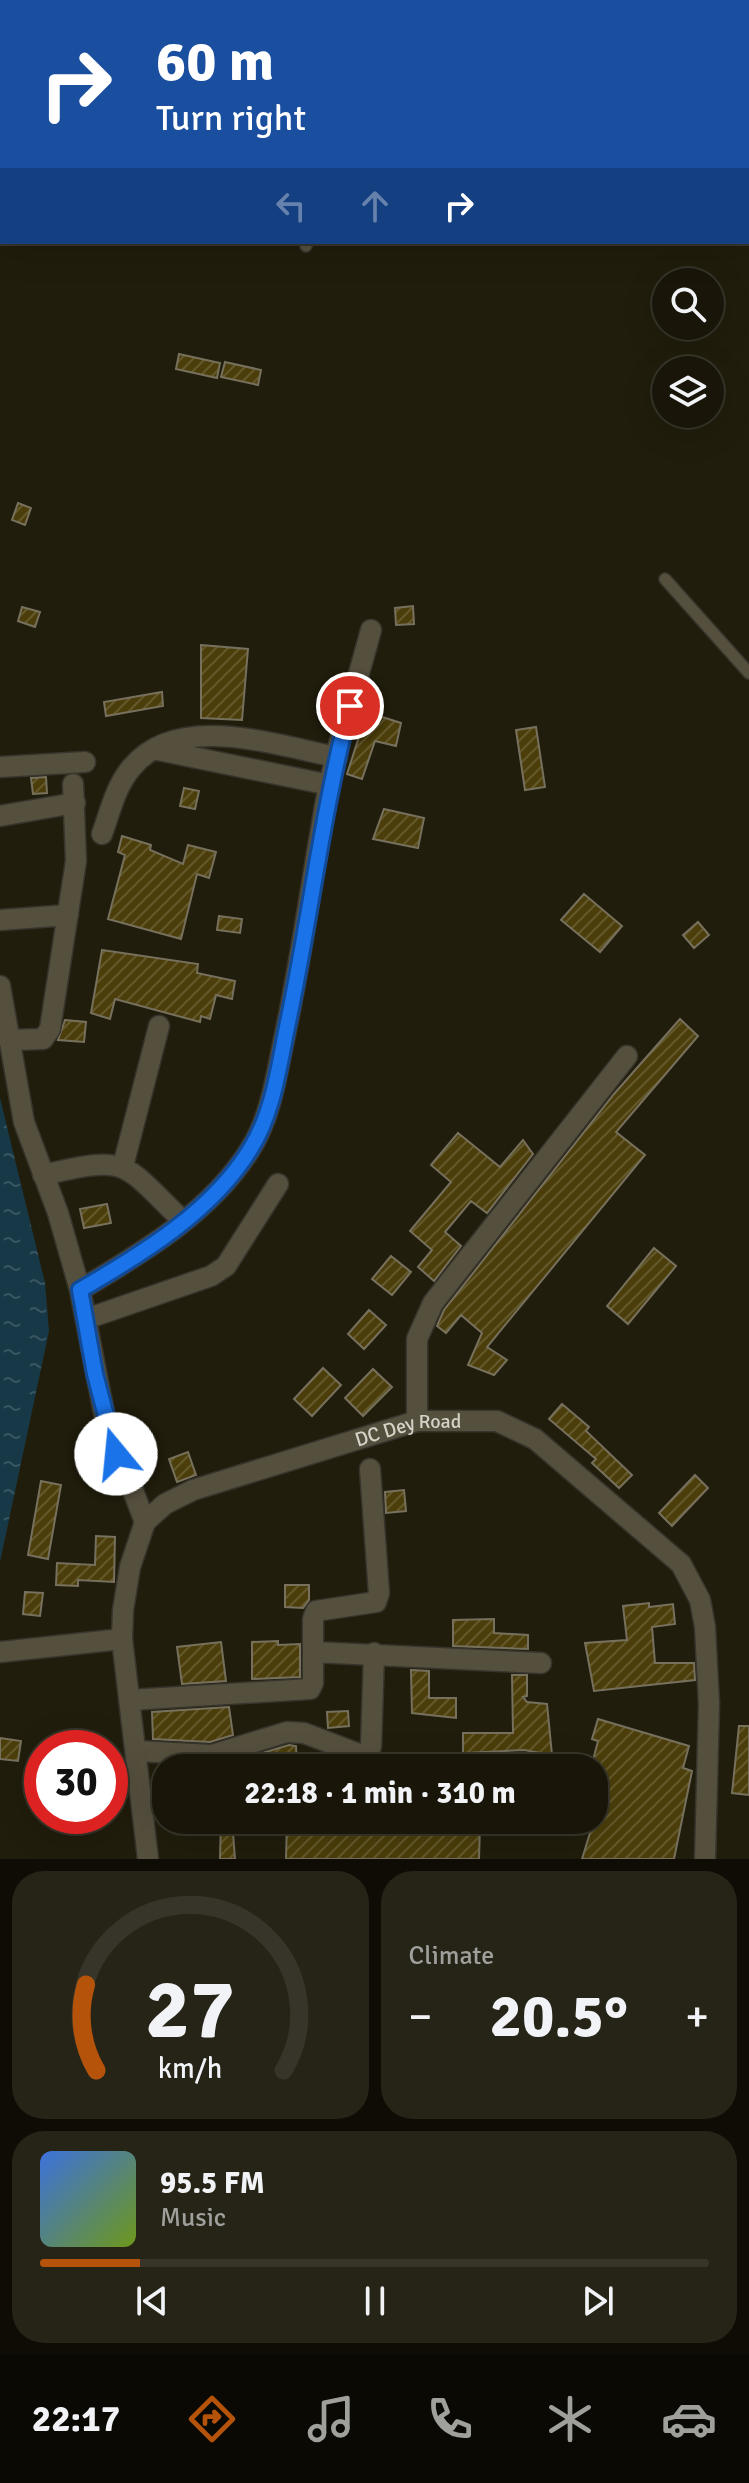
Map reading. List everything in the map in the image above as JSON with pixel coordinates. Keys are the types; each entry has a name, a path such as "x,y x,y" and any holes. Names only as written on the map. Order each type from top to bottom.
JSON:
{"street":[{"path":"80,1290 146,1249 183,1221 235,1171 253,1147 264,1120 295,989 330,785 371,630"},
{"path":"102,834 120,786 132,767 155,750 192,737 228,738 337,757"},
{"path":"155,750 330,785"},
{"path":"0,767 85,762"},
{"path":"0,816 74,794 76,861 48,1036 9,1040"},
{"path":"0,920 68,915"},
{"path":"0,986 24,1122 80,1290 105,1418 145,1522 130,1567 122,1639 148,1859"},
{"path":"123,1166 159,1026"},
{"path":"417,1421 417,1339 433,1303 627,1056"},
{"path":"43,1175 99,1162 123,1166 183,1221"},
{"path":"86,1319 211,1276 226,1266 278,1184"},
{"name":"DC Dey Road","path":"145,1522 165,1504 193,1490 417,1421 497,1421 535,1439 681,1564 700,1600 705,1627 709,1704 705,1859"},
{"path":"130,1700 310,1689 313,1683 316,1611 367,1605 376,1602 379,1593 370,1469"},
{"path":"0,1652 122,1639"},
{"path":"313,1652 541,1663"},
{"path":"136,1751 212,1755 287,1732 304,1733 359,1754 366,1753 371,1747 374,1653"}],"lane":[{"path":"665,579 749,673"}],"water":[{"path":"0,1098 45,1283 49,1331 0,1562"}],"building":[{"path":"179,354 220,363 217,378 176,369"},
{"path":"225,362 261,370 258,385 221,377"},
{"path":"18,503 31,508 25,525 12,520"},
{"path":"413,606 414,624 396,625 395,608"},
{"path":"22,607 40,612 35,627 18,621"},
{"path":"201,645 248,649 242,720 201,718"},
{"path":"162,692 163,706 106,716 104,702"},
{"path":"367,712 401,723 396,746 375,741 362,779 347,774"},
{"path":"536,727 545,787 525,790 516,730"},
{"path":"46,777 47,793 33,794 31,778"},
{"path":"184,788 199,791 195,809 180,806"},
{"path":"384,809 424,818 418,848 373,839"},
{"path":"122,836 151,845 150,850 183,864 188,845 216,852 209,878 197,874 181,939 108,919 125,855 118,852"},
{"path":"584,894 622,926 600,952 561,920"},
{"path":"219,916 242,919 240,933 217,930"},
{"path":"698,922 709,935 694,948 683,935"},
{"path":"102,950 198,964 197,973 235,981 232,999 216,995 210,1019 201,1016 200,1022 115,999 110,1019 91,1013"},
{"path":"680,1019 698,1036 616,1132 645,1155 487,1347 507,1360 494,1375 468,1365 482,1333 461,1315 446,1333 437,1326 444,1310 614,1094"},
{"path":"65,1020 86,1022 84,1042 58,1040"},
{"path":"458,1133 500,1167 523,1140 533,1154 487,1213 471,1201 445,1232 461,1246 434,1281 418,1267 432,1250 410,1231 451,1182 431,1165"},
{"path":"107,1204 111,1223 84,1228 80,1209"},
{"path":"654,1248 676,1266 628,1324 607,1306"},
{"path":"391,1256 411,1272 392,1295 372,1279"},
{"path":"369,1310 386,1325 364,1349 348,1334"},
{"path":"323,1368 341,1385 312,1416 294,1399"},
{"path":"373,1369 392,1387 363,1416 345,1398"},
{"path":"562,1404 589,1427 586,1431 632,1475 619,1488 592,1463 596,1459 549,1419"},
{"path":"188,1452 196,1475 177,1482 169,1459"},
{"path":"695,1475 708,1488 672,1526 659,1513"},
{"path":"41,1481 61,1485 48,1559 28,1555"},
{"path":"404,1490 406,1511 386,1513 385,1492"},
{"path":"96,1536 115,1537 114,1582 78,1580 78,1586 56,1585 57,1563 95,1565"},
{"path":"285,1585 309,1585 309,1600 303,1608 285,1607"},
{"path":"25,1592 43,1593 40,1616 23,1614"},
{"path":"649,1603 649,1607 673,1604 675,1624 652,1627 655,1663 694,1663 695,1680 594,1691 585,1643 627,1640 623,1606"},
{"path":"494,1619 494,1633 528,1635 528,1649 453,1646 453,1620"},
{"path":"278,1641 278,1645 300,1644 300,1677 252,1679 252,1642"},
{"path":"221,1642 226,1681 182,1684 177,1647"},
{"path":"411,1670 429,1671 429,1698 456,1698 456,1718 412,1713"},
{"path":"512,1675 527,1675 527,1696 523,1697 527,1702 547,1704 552,1754 524,1750 463,1753 463,1733 513,1733"},
{"path":"229,1707 233,1735 210,1742 153,1739 152,1712"},
{"path":"348,1711 349,1726 328,1728 327,1712"},
{"path":"598,1719 689,1746 683,1768 692,1771 674,1859 582,1859 590,1834 608,1834 608,1754 595,1754 598,1741 592,1739"},
{"path":"739,1726 749,1726 749,1795 732,1793"},
{"path":"0,1738 21,1741 18,1761 0,1759"},
{"path":"289,1745 296,1746 296,1754 259,1754"},
{"path":"221,1834 233,1834 235,1859 220,1859"},
{"path":"287,1834 480,1834 479,1859 286,1859"}],"route":[{"path":"116,1454 95,1374 80,1290 171,1231 235,1171 253,1147 277,1072 309,913 322,821 350,706"}]}
